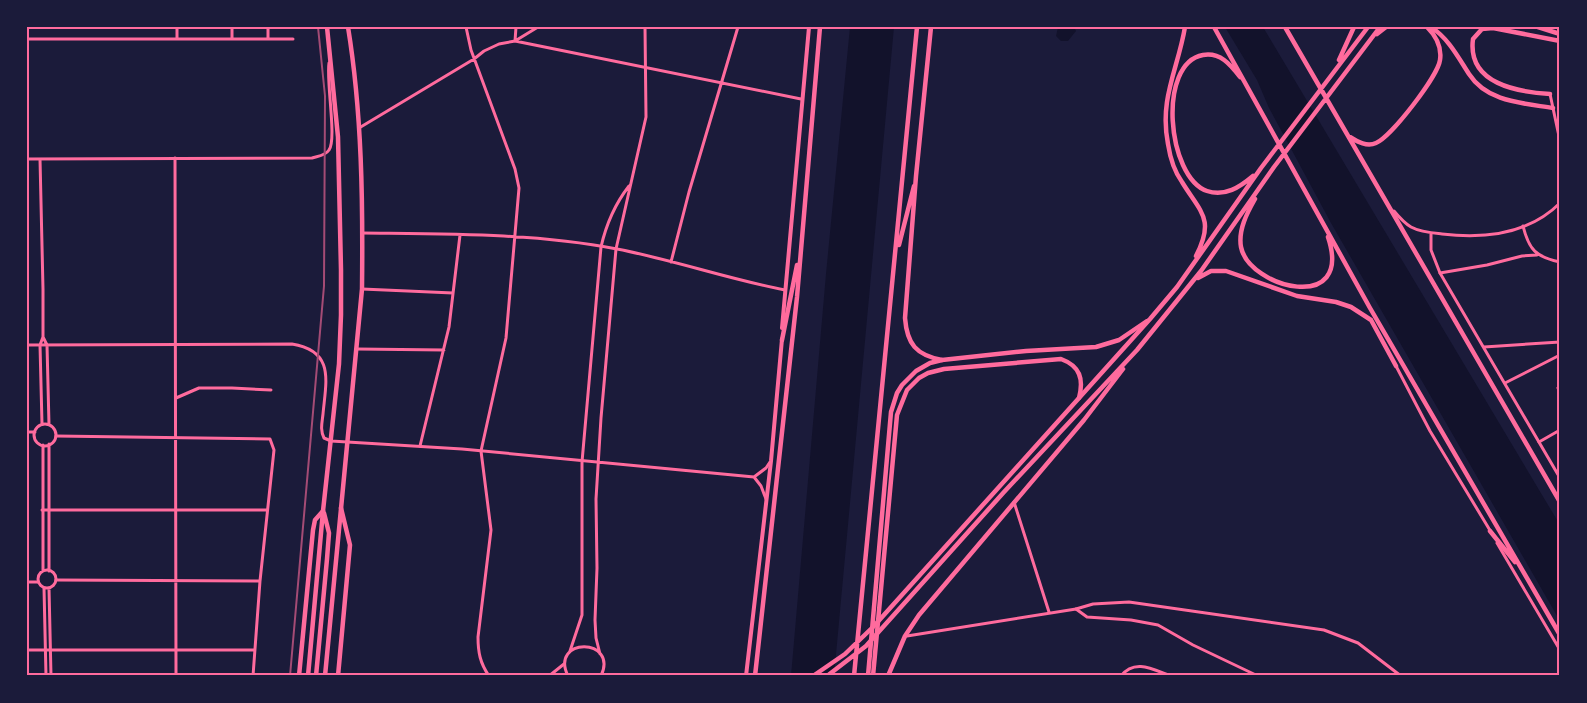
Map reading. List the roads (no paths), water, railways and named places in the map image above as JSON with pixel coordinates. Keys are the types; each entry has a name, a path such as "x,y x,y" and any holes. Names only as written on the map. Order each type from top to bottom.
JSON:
{"main road":[{"path":"308,676 339,364 341,270 338,137 327,27"},
{"path":"326,676 362,289 359,128 348,27"},
{"path":"746,676 771,461 809,27"},
{"path":"755,676 796,308 820,27"},
{"path":"854,676 917,27"},
{"path":"931,27 905,318 906,332 913,346 930,358 942,360"},
{"path":"1177,286 1200,248 1206,228 1199,207 1175,169 1166,132 1166,100 1185,27"},
{"path":"1213,27 1371,308 1560,635"},
{"path":"1287,27 1293,42 1347,136 1393,210 1560,502"},
{"path":"1333,74 1354,27"},
{"path":"813,676 853,647 1150,319 1177,286 1261,168 1368,27"},
{"path":"888,676 905,636 919,615 1084,420 1180,298 1274,167 1380,27"},
{"path":"1364,46 1386,27"},
{"path":"1347,136 1365,144 1381,140 1394,128 1431,80 1439,65 1440,49 1435,37 1427,27"},
{"path":"1431,27 1448,42 1470,76 1485,91 1513,102 1552,108"},
{"path":"1538,27 1560,34"},
{"path":"1550,93 1512,89 1493,81 1476,60 1473,39 1482,29 1493,28 1560,41"},
{"path":"1256,100 1223,58 1215,55 1198,56 1188,63 1180,74 1175,94 1173,124 1176,146 1184,169 1192,181 1202,189 1215,193 1235,189 1261,168"},
{"path":"895,262 916,176"},
{"path":"1263,182 1245,219 1240,238 1244,255 1256,269 1293,287 1310,287 1322,282 1329,273 1333,257 1322,221"},
{"path":"782,340 801,244"},
{"path":"1180,298 1202,275 1218,270 1230,272 1297,296 1336,302 1357,310 1371,320 1396,366"},
{"path":"1371,308 1396,366"},
{"path":"868,676 893,402 902,385 916,371 930,363 1026,351 1106,345 1119,340 1150,319"},
{"path":"827,676 866,646 1137,350"},
{"path":"1025,361 1026,351"},
{"path":"873,676 897,415 904,396 912,384 934,371 1061,359 1072,363 1078,369 1082,387 1078,398"},
{"path":"338,676 350,545 341,508"},
{"path":"299,676 313,530 315,520 323,511"},
{"path":"316,676 328,542 328,526 323,511"},
{"path":"1490,531 1531,585"}],"street":[{"path":"177,27 177,38"},
{"path":"232,27 232,39"},
{"path":"268,27 268,39"},
{"path":"466,27 474,59 519,182 506,338 481,451 491,530 478,652 489,676"},
{"path":"515,41 516,27"},
{"path":"359,128 484,51 499,44 515,41 538,27"},
{"path":"601,676 604,663 600,654 596,629 598,463 616,249 646,117 645,27"},
{"path":"671,262 689,192 738,27"},
{"path":"27,39 293,39"},
{"path":"515,41 801,99"},
{"path":"27,159 312,158 324,155 332,144 328,74 330,58"},
{"path":"1550,93 1560,141"},
{"path":"175,158 176,676"},
{"path":"35,438 35,432 42,424 40,159"},
{"path":"549,676 564,664 582,615 582,462 602,247 605,232 617,203 630,184"},
{"path":"1393,210 1411,227 1431,233 1479,236 1500,234 1523,226 1546,215 1560,203"},
{"path":"1523,226 1527,239 1537,255"},
{"path":"362,233 516,237 602,247 671,262 743,282 785,290"},
{"path":"1431,233 1431,250 1440,273 1560,477"},
{"path":"420,446 452,315 460,235"},
{"path":"1440,273 1522,256 1537,255 1560,262"},
{"path":"362,289 454,293"},
{"path":"43,337 47,345 49,425"},
{"path":"1484,347 1560,342"},
{"path":"27,345 292,344 313,350 321,358 326,369 321,430 324,438 331,441 481,451 754,477 771,461"},
{"path":"357,349 444,350"},
{"path":"1505,383 1560,356"},
{"path":"1396,366 1430,430 1560,650"},
{"path":"176,398 199,388 232,387 272,390"},
{"path":"1558,388 1560,393"},
{"path":"42,424 54,429 56,436"},
{"path":"1539,442 1560,430"},
{"path":"27,432 35,432"},
{"path":"56,436 270,439 274,450 260,581 253,676"},
{"path":"49,571 50,444 56,436"},
{"path":"27,438 35,438 43,445 50,444"},
{"path":"38,582 39,575 43,571 43,445"},
{"path":"754,477 761,486 766,501"},
{"path":"1014,501 1049,612"},
{"path":"42,510 267,510"},
{"path":"43,571 55,574 56,580 54,585 44,588"},
{"path":"56,580 260,581"},
{"path":"27,582 38,582 44,588 51,676"},
{"path":"46,676 49,588"},
{"path":"905,636 1076,609 1093,604 1129,602 1324,630 1358,643 1401,676"},
{"path":"1076,609 1087,617 1131,620 1158,625 1258,676"},
{"path":"570,651 585,645 600,654"},
{"path":"27,650 255,650"},
{"path":"564,664 568,676"},
{"path":"1121,676 1128,668 1138,666 1171,676"}],"railway":[{"path":"290,676 324,286 325,96 318,27"}]}
